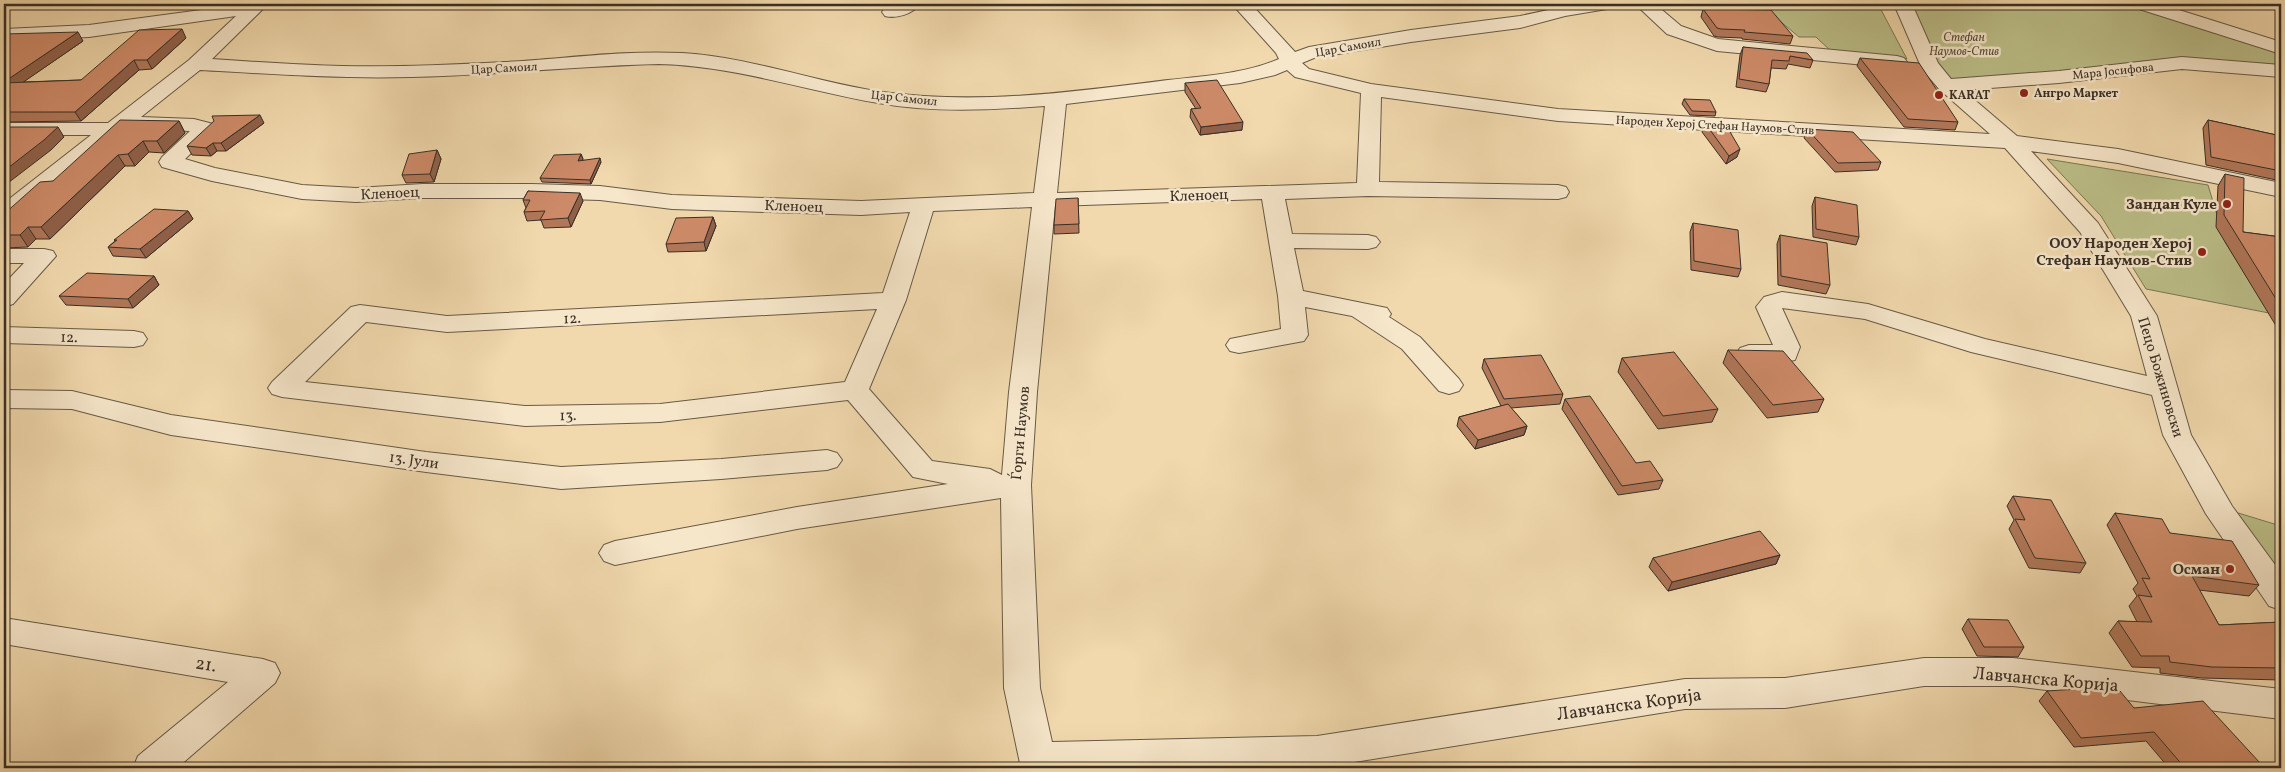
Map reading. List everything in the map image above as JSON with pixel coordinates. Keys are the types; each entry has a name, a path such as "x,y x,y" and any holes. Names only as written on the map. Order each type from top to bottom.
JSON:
{"street":[{"path":"890,12 908,7 911,4"},
{"name":"Народен Херој Стефан Наумов-Стив","path":"1241,4 1286,51 1290,63 1302,73 1371,90 1558,115 2011,142 2118,156 2281,190"},
{"name":"Цар Самоил","path":"196,64 360,72 527,67 622,59 679,59 729,64 834,88 909,101 976,104 1056,98 1240,77 1268,71 1290,63 1309,53 1411,36 1520,22 1565,11 1607,4"},
{"path":"1644,4 1674,30 1717,45 1929,65"},
{"name":"Пецо Божиновски","path":"1903,4 1929,65 1946,85 2011,142 2090,228 2144,316 2177,435 2221,514 2281,597"},
{"path":"2142,4 2281,48"},
{"path":"2277,4 2281,6"},
{"path":"4,35 89,32 257,6"},
{"path":"4,214 196,64 257,6"},
{"name":"Мара Јосифова","path":"1946,85 2060,77 2182,63 2281,71"},
{"path":"1368,190 1371,90"},
{"name":"Ѓорги Наумов","path":"1037,763 1022,688 1016,485 1023,392 1056,98"},
{"name":"Кленоец","path":"115,126 194,125 206,128 170,162 212,174 302,192 356,195 423,191 532,191 600,193 672,202 861,208 924,204 1272,192 1368,190 1558,192"},
{"path":"4,129 115,126"},
{"path":"1239,345 1295,335 1292,296 1272,192"},
{"path":"924,204 894,300 855,390 923,470 1016,485"},
{"path":"1281,241 1368,242"},
{"path":"4,256 44,256 4,299"},
{"path":"1292,296 1404,319"},
{"name":"12.","path":"282,388 360,313 447,324 894,300"},
{"path":"1734,353 1786,354 1787,347 1769,307 1773,302 1782,300 1868,312 1980,346 2164,389"},
{"path":"1361,311 1411,343 1449,385"},
{"name":"12.","path":"4,336 134,339"},
{"name":"13.","path":"282,388 526,416 660,413 855,390"},
{"name":"13. Јули","path":"4,399 72,400 171,425 426,462 561,478 721,469 827,460"},
{"path":"615,553 797,518 1016,485"},
{"name":"21.","path":"4,631 263,674 151,768"},
{"name":"Лавчанска Корија","path":"1037,763 1179,762 1317,752 1685,694 1785,693 1924,672 2013,672 2281,704"}],"green space":[{"path":"1878,4 1907,59 1833,53 1816,37 1799,37 1762,6 1821,8"},
{"name":"Стефан Наумов-Стив","path":"1903,4 2142,4 2281,48 2281,71 2182,63 1946,85 1929,65"},
{"name":"ООУ Народен Херој Стефан Наумов-Стив","path":"2047,159 2208,185 2225,242 2269,313 2146,289 2101,216"},
{"path":"2225,509 2281,526 2281,581"}],"building":[{"path":"1703,9 1771,10 1793,36 1717,28"},
{"path":"182,29 147,60 134,60 75,112 4,112 4,83 81,80 139,30"},
{"path":"78,32 4,82 4,34"},
{"path":"1743,47 1807,53 1813,60 1790,56 1789,61 1772,60 1769,84 1739,79"},
{"path":"1860,58 1919,63 1958,122 1908,119"},
{"path":"1217,80 1243,122 1201,127 1191,109 1201,108 1185,83"},
{"path":"1684,99 1710,100 1716,112 1692,111"},
{"path":"260,115 221,143 213,143 206,148 187,146 214,121 212,116"},
{"path":"120,120 179,121 157,141 143,141 128,154 118,155 41,227 28,227 20,235 4,235 4,214 40,182 53,181"},
{"path":"2208,120 2281,136 2281,171 2211,157"},
{"path":"1705,123 1726,125 1740,149 1729,156"},
{"path":"4,127 58,127 4,171"},
{"path":"1807,129 1853,132 1881,162 1838,163"},
{"path":"437,150 430,174 402,175 409,154"},
{"path":"581,154 578,161 600,158 590,180 540,178 554,155"},
{"path":"2225,174 2244,178 2243,232 2281,237 2281,307 2224,215"},
{"path":"528,191 580,193 568,218 540,220 545,211 524,212 530,200 523,200"},
{"path":"1815,197 1857,205 1859,237 1816,229"},
{"path":"1078,198 1079,224 1054,225 1056,199"},
{"path":"154,209 188,211 140,249 108,247 117,240 114,240"},
{"path":"713,217 704,242 666,244 676,218"},
{"path":"1693,223 1738,230 1741,269 1694,261"},
{"path":"1780,235 1827,243 1830,285 1781,276"},
{"path":"87,273 154,276 128,299 59,296"},
{"path":"1728,350 1783,351 1824,399 1773,405"},
{"path":"1674,352 1718,409 1663,416 1622,358"},
{"path":"1541,355 1563,394 1504,399 1484,359"},
{"path":"1590,396 1636,463 1650,461 1663,480 1622,486 1565,399"},
{"path":"1508,404 1527,426 1478,440 1459,417"},
{"path":"2013,496 2051,500 2086,563 2035,558 2015,519 2025,520"},
{"path":"2115,513 2162,519 2170,533 2232,541 2259,585 2192,576 2219,625 2281,622 2281,668 2212,667 2170,662 2169,656 2141,656 2118,621 2152,622 2138,595 2152,597 2142,578 2150,579"},
{"path":"1760,531 1780,555 1672,582 1653,558"},
{"path":"1968,619 2008,620 2024,647 1984,647"},
{"path":"2093,688 2120,691 2134,708 2203,701 2261,764 2224,768 2185,768 2154,732 2081,738 2047,691"}],"place":[{"name":"Ангро Маркет","path":"2024,93"},
{"name":"KARAT","path":"1939,95"},
{"name":"Зандан Куле","path":"2227,204"},
{"name":"ООУ Народен Херој Стефан Наумов-Стив","path":"2202,252"},
{"name":"Осман","path":"2230,569"}]}
